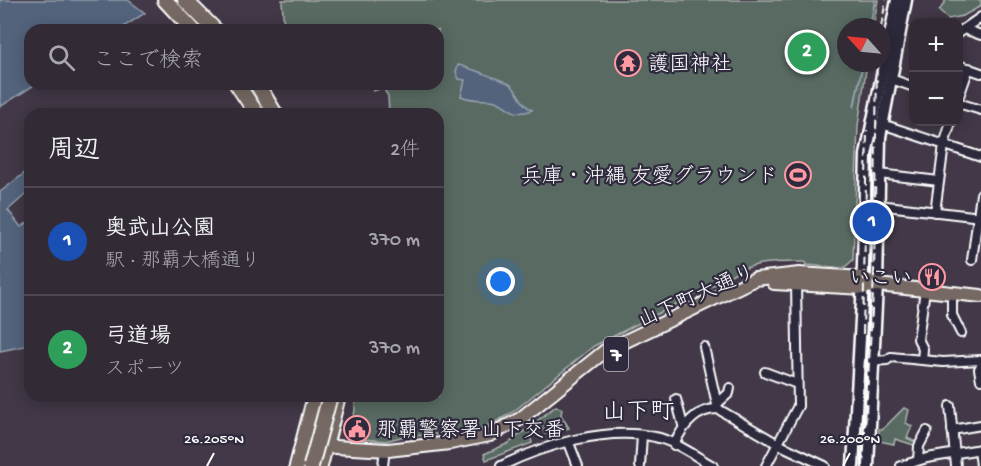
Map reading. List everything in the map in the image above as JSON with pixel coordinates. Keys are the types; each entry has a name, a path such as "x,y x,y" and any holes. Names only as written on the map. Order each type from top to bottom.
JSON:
{"highway":[{"path":"165,0 187,24"},
{"path":"185,0 209,24"},
{"path":"241,90 253,108"},
{"path":"262,90 277,108"},
{"path":"266,96 272,108"},
{"path":"297,466 314,402"},
{"path":"311,466 328,402"},
{"path":"324,455 337,402"}],"main road":[{"path":"853,466 863,283 867,146 897,0"},
{"path":"868,466 882,124 906,0"},
{"name":"山下町大通り","path":"324,455 450,443 490,435 520,419 598,355 740,285 763,277 793,274 877,285"},
{"name":"山下町大通り","path":"303,448 324,455 385,463 473,448 499,440 517,430 585,374 611,356 750,289 770,284 863,283"},
{"name":"7","path":"877,285 981,296"}],"street":[{"path":"963,30 981,17"},
{"path":"963,31 981,35"},
{"path":"963,66 981,73"},
{"path":"963,86 969,68"},
{"path":"891,79 909,85"},
{"path":"963,103 981,110"},
{"path":"882,124 981,157"},
{"path":"935,212 944,145 950,126"},
{"path":"879,174 939,181"},
{"path":"972,261 981,194"},
{"path":"878,205 979,217"},
{"path":"766,466 798,406 796,283"},
{"path":"922,360 922,349 918,339 925,290"},
{"path":"952,293 952,315 961,333"},
{"path":"704,347 718,406 778,444 825,466"},
{"path":"873,361 887,360 891,357 943,363 981,363 979,369 981,380"},
{"path":"765,372 797,384"},
{"path":"674,445 683,425 718,406 729,393 730,388"},
{"path":"676,399 683,425"},
{"path":"950,406 956,466"},
{"path":"952,430 981,425"},
{"path":"918,460 919,446 927,431"},
{"path":"640,466 642,435"},
{"path":"501,466 569,443 599,436 642,435 659,438 704,464 713,466"},
{"path":"569,443 578,466"},
{"path":"901,466 918,460 980,449 981,466"}],"green space":[{"path":"282,0 878,0 875,18 837,18 837,72 866,72 858,126 853,260 844,268 806,265 805,262 783,262 752,266 732,274 594,346 513,412 475,431 401,437 386,441 361,439 350,426 355,411 355,402 444,402 444,108 389,108 388,96 384,90 444,90 444,24 284,24"},
{"path":"946,0 981,0 981,6 963,16 947,18 939,11"},
{"path":"556,406 562,409 561,415 569,428 545,434 542,428 530,434 532,443 486,460 484,454 509,443"},
{"path":"904,408 909,410 906,423 912,426 907,438 918,443 917,446 895,439 894,444 879,441 879,429 883,429"}],"water":[{"path":"0,0 128,0 145,13 128,24 24,24 24,90 27,90 0,107"},
{"path":"458,65 511,85 525,105 532,110 518,113 497,101 461,96 465,80 459,79 456,72"},
{"path":"24,174 24,196 8,210 21,227 24,225 24,346 0,351 0,192"}],"waterway":[{"path":"872,18 875,0"},
{"path":"854,107 861,72"}],"railway":[{"path":"883,18 886,0"},
{"path":"863,466 874,276 877,72"},
{"path":"863,334 867,130"}],"place":[{"name":"弓道場","path":"807,52"},
{"name":"護国神社","path":"628,63"},
{"name":"兵庫・沖縄 友愛グラウンド","path":"798,175"},
{"name":"奥武山公園","path":"872,222"},
{"name":"いこい","path":"932,277"},
{"name":"那覇警察署山下交番","path":"357,429"}],"district":[{"name":"山下町","path":"638,410"}]}
